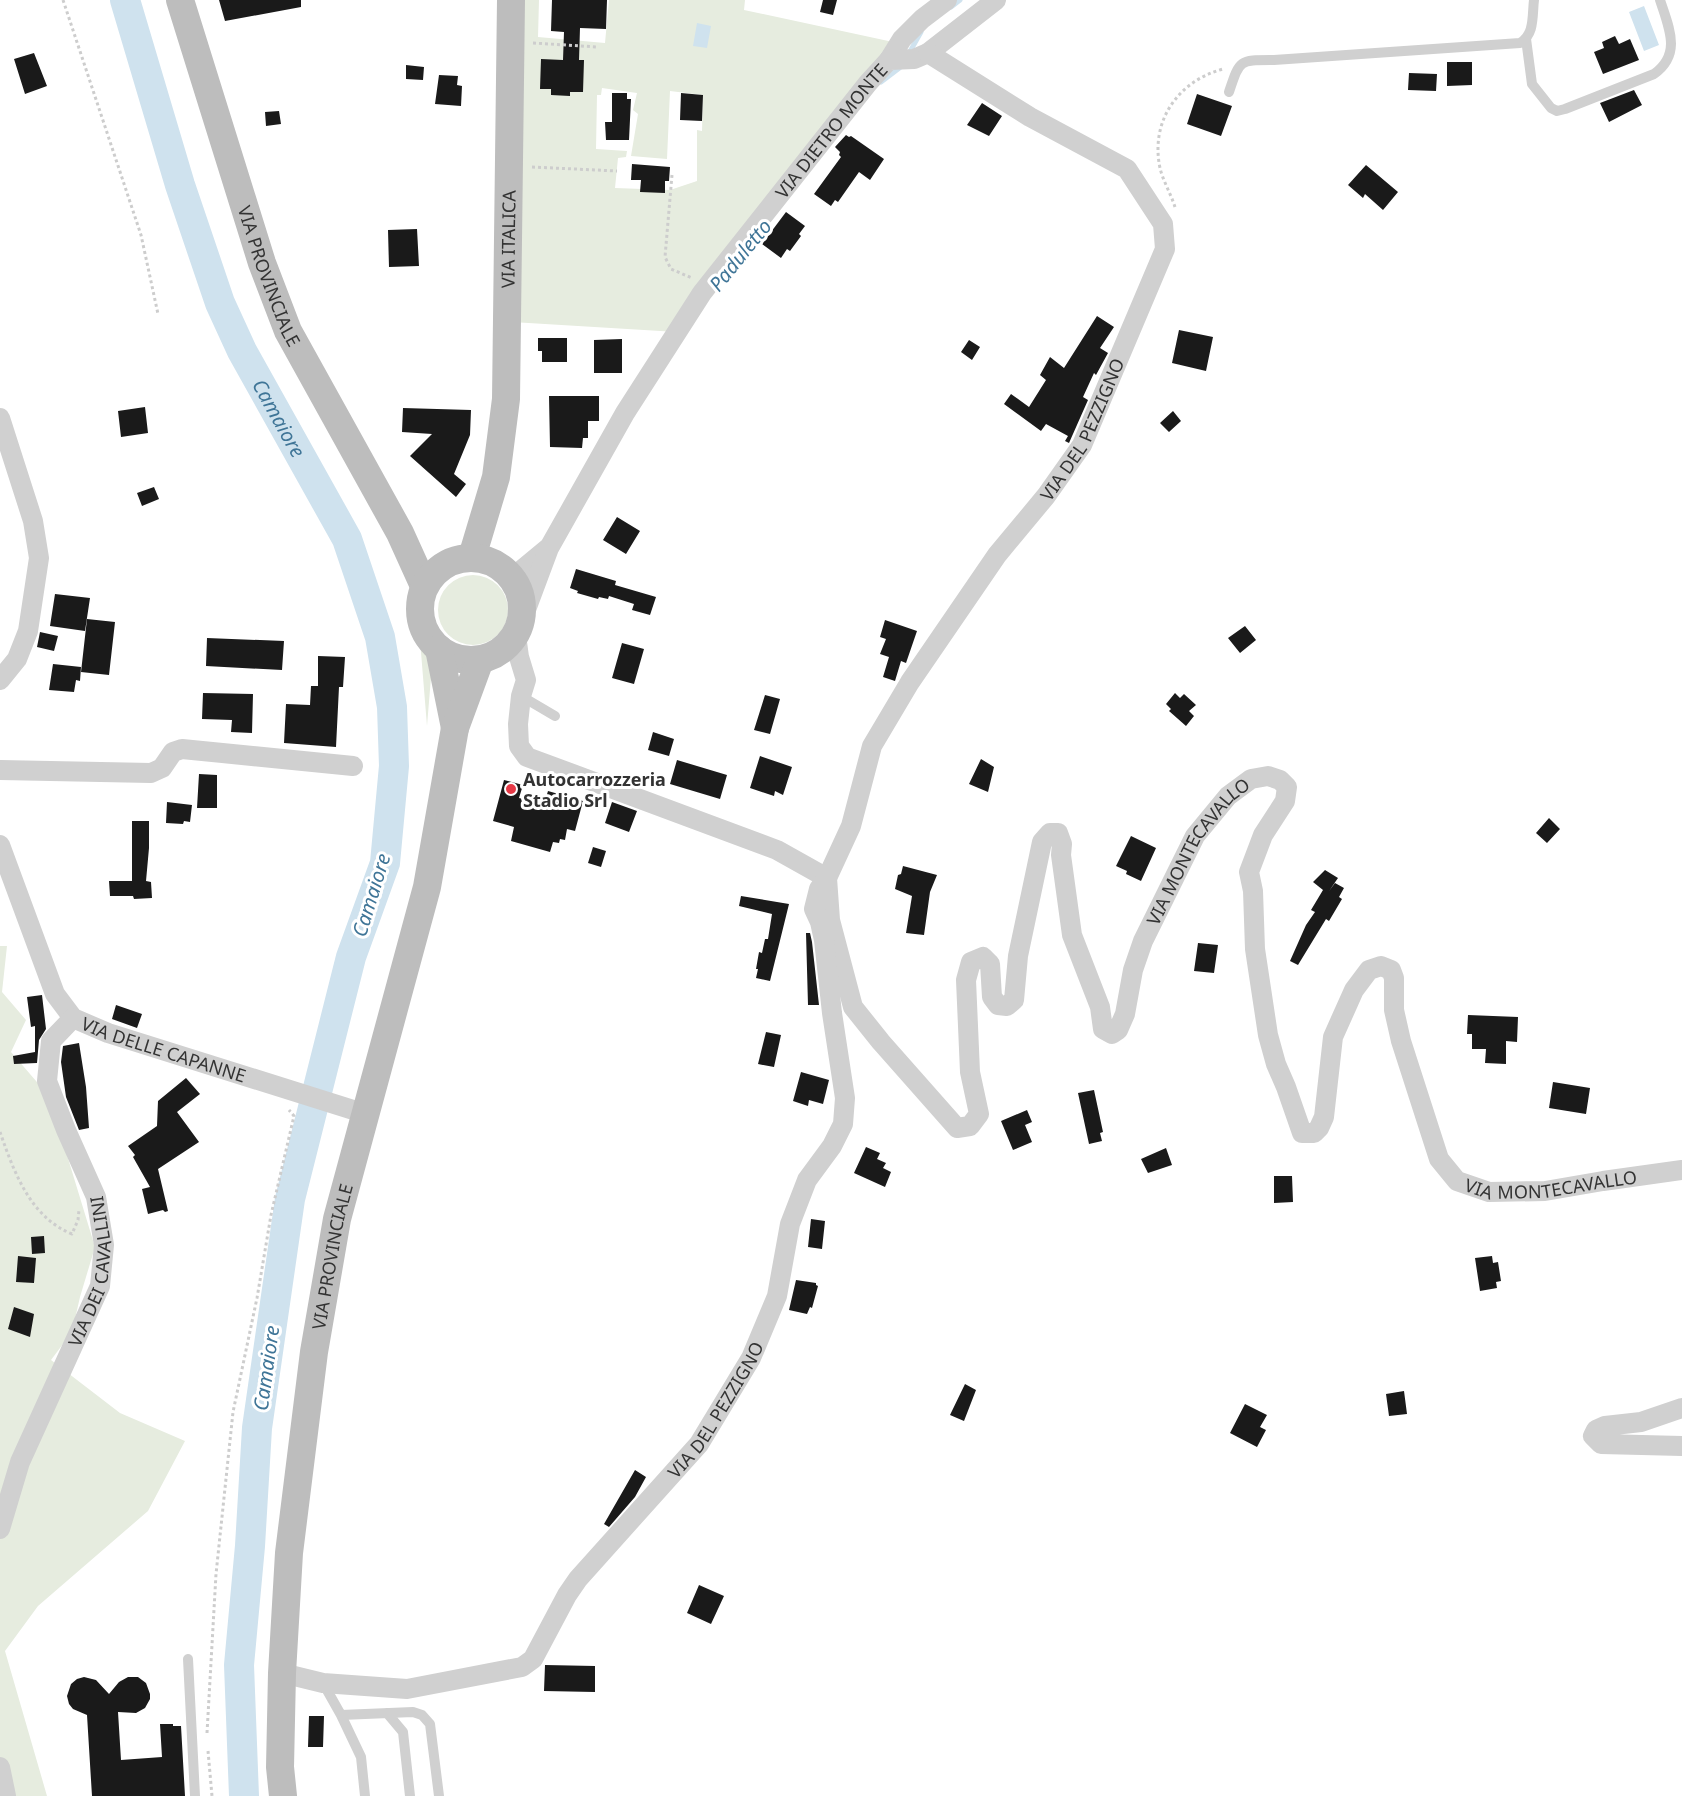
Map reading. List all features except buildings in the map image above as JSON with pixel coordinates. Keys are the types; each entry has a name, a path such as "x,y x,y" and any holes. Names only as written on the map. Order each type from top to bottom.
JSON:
{"main road":[{"name":"VIA PROVINCIALE","path":"180,0 262,263 288,331 400,533 433,576 419,603 420,620 427,636 439,649 455,728 427,888 337,1219 314,1352 289,1553 282,1673 280,1767 283,1796"},
{"name":"VIA ITALICA","path":"472,557 496,477 506,399 511,0"},
{"name":"VIA ITALICA","path":"496,477 506,572"},
{"path":"433,576 456,559 472,557 486,559 506,572"},
{"name":"VIA PROVINCIALE","path":"455,728 508,644 522,611 522,599 506,572"},
{"path":"439,649 451,657 465,660 508,644"}],"street":[{"path":"907,58 902,39 922,19 947,0"},
{"name":"VIA DIETRO MONTE","path":"508,644 549,548 626,413 708,285 868,83 996,0"},
{"name":"VIA DEL PEZZIGNO","path":"282,1673 323,1683 407,1689 522,1667 533,1659 578,1579 699,1444 751,1358 777,1296 790,1224 807,1180 832,1146 843,1124 845,1098 824,940 814,909 819,889 827,878 851,826 872,746 910,682 997,555 1046,496 1082,445 1165,249 1163,224 1127,170 1030,117 907,58"},
{"path":"0,418 33,521 39,558 28,631 17,659 0,680"},
{"name":"VIA DIETRO MONTE","path":"506,572 549,548"},
{"path":"508,644 526,680 521,696 518,723 519,746 527,757 777,850 827,878"},
{"path":"0,770 151,773 162,768 173,752 182,749 353,766"},
{"name":"VIA MONTECAVALLO","path":"827,878 830,920 854,1007 881,1042 957,1128 970,1126 979,1114 970,1072 966,980 971,962 983,957 990,964 992,997 998,1005 1007,1006 1014,1000 1018,956 1042,842 1050,833 1058,833 1062,844 1060,855 1072,935 1100,1007 1103,1029 1112,1034 1118,1030 1125,1014 1133,970 1143,941 1195,836 1228,796 1251,779 1268,776 1280,780 1287,787 1285,801 1263,835 1249,872 1253,891 1255,949 1268,1035 1276,1064 1302,1133 1314,1133 1324,1117 1333,1037 1354,990 1369,970 1381,966 1391,970 1394,978 1394,1010 1401,1041 1439,1159 1457,1181 1489,1192 1545,1191 1603,1180 1682,1170"},
{"name":"VIA DELLE CAPANNE","path":"0,845 55,994 73,1018 108,1033 286,1096 366,1114"},
{"name":"VIA DEI CAVALLINI","path":"0,1529 20,1462 100,1286 104,1245 96,1197 47,1081 51,1041 73,1018"},
{"path":"1682,1408 1641,1422 1605,1426 1596,1430 1593,1436 1601,1444 1682,1446"},
{"path":"0,1767 6,1796"}],"lane":[{"path":"1534,0 1531,30 1527,39 1532,84 1551,108 1557,111 1654,74 1662,68 1669,60 1672,39 1660,0"},
{"path":"1229,92 1239,64 1247,60 1520,43 1527,39"},
{"path":"521,696 555,716"},
{"path":"188,1659 195,1796"},
{"path":"323,1683 361,1757 365,1796"},
{"path":"341,1715 413,1712 422,1715 430,1724 439,1796"},
{"path":"387,1713 403,1731 410,1796"}],"path":[{"path":"63,0 141,235 158,315"},
{"path":"510,41 597,47"},
{"path":"1173,218 1175,207 1161,169 1158,150 1159,132 1164,115 1179,94 1200,77 1239,64"},
{"path":"509,166 617,171"},
{"path":"672,175 665,257 671,269 708,285"},
{"path":"207,1735 216,1574 233,1412 258,1298 271,1215 294,1116 286,1096"},
{"path":"0,1132 12,1167 35,1208 60,1229 72,1234 78,1220 79,1209"},
{"path":"207,1744 212,1796"}],"shaded area":[{"path":"514,0 539,0 538,37 605,43 609,0 745,0 744,10 893,42 677,332 512,322","holes":["602,88 637,93 633,110 638,114 631,156 667,159 670,91 703,95 702,131 697,130 697,181 670,190 615,188 618,158 626,157 627,151 596,149 597,95 601,95"]},
{"path":"480,575 493,581 502,590 506,596 508,610 506,624 498,635 487,643 466,645 448,635 440,624 438,603 448,585 459,577"},
{"path":"420,640 433,653 427,726"},
{"path":"0,946 7,946 2,992 26,1020 11,1052 49,1096 95,1247 72,1332 51,1360 120,1413 185,1441 148,1511 38,1606 5,1651 47,1796 0,1796"}],"water":[{"path":"1644,6 1659,45 1644,51 1629,12"},
{"path":"697,23 711,26 707,48 693,46"}],"waterway":[{"name":"Camaiore","path":"125,0 180,185 220,303 242,351 347,539 380,637 392,707 394,766 385,863 351,957 290,1199 257,1428 250,1546 239,1665 244,1796"},
{"name":"Paduletto","path":"951,7 960,0"},
{"name":"Paduletto","path":"908,55 921,32"},
{"name":"Paduletto","path":"881,82 902,66"}],"place":[{"name":"Autocarrozzeria Stadio Srl","path":"511,789"}]}
